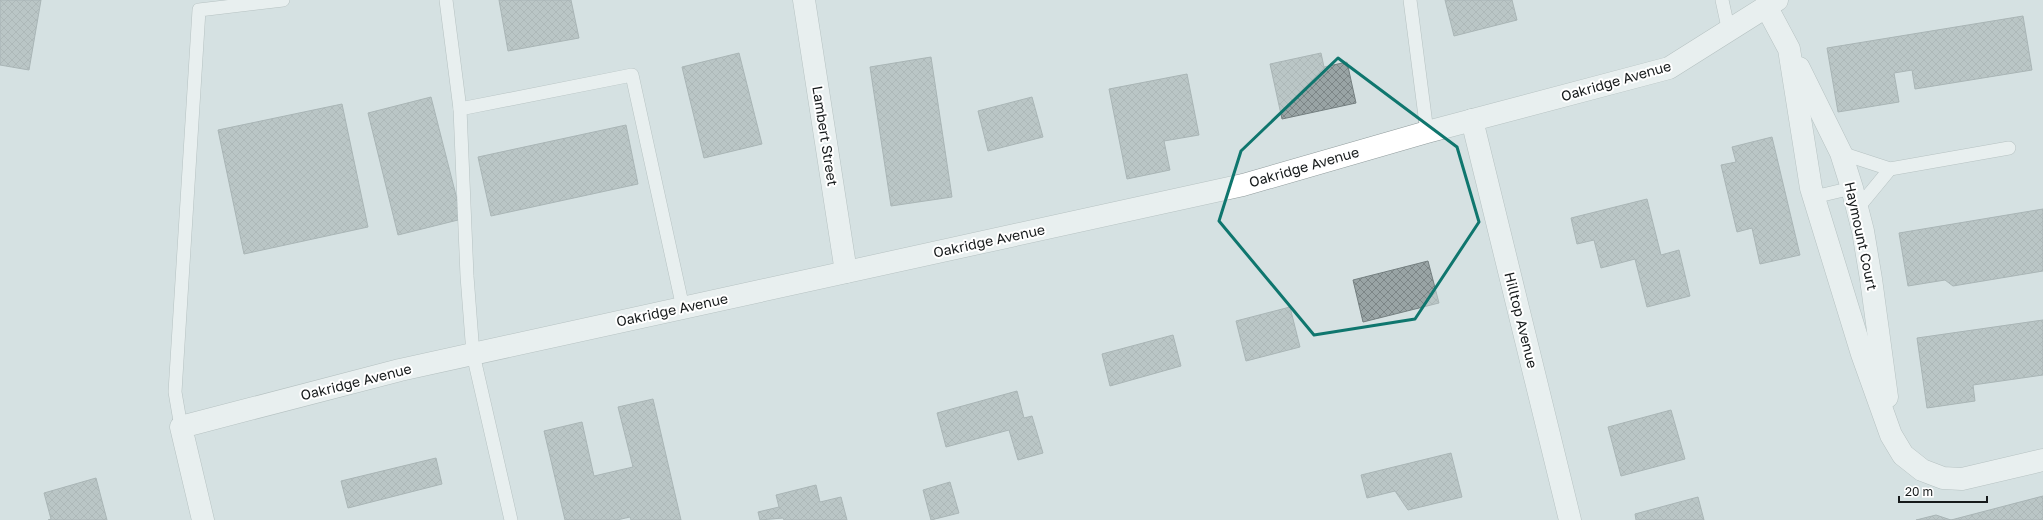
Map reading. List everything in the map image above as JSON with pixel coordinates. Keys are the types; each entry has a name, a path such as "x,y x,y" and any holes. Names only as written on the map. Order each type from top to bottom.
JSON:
{"street":[{"name":"Lambert Street","path":"804,0 846,272"},
{"name":"Oakridge Avenue","path":"180,427 400,370 1243,185 1427,132 1670,68 1729,32 1772,3"},
{"name":"Haymount Court","path":"1772,3 1789,49 1841,152 1858,209 1871,279 1891,435"},
{"name":"Haymount Court","path":"1789,49 1814,197 1862,354 1891,435 1903,455 1922,470 1942,478 1962,479 2043,460"},
{"name":"Hilltop Avenue","path":"1472,120 1570,520"},
{"path":"180,427 203,520"}],"lane":[{"path":"180,427 175,392 199,10 283,0"},
{"path":"446,0 460,109 473,354 511,520"},
{"path":"1410,0 1427,132"},
{"path":"1722,0 1729,32"},
{"path":"460,109 632,75 683,308"},
{"path":"1841,152 1890,169 2009,148"},
{"path":"1858,209 1890,169"},
{"path":"1814,197 1852,188"}],"highlighted area":[{"path":"1338,58 1457,147 1479,222 1415,319 1314,335 1219,221 1241,151"}],"building":[{"path":"0,0 41,0 29,70 0,65"},
{"path":"499,0 571,0 579,38 508,51"},
{"path":"1445,0 1512,0 1517,20 1454,36"},
{"path":"2023,16 2032,70 1915,89 1912,70 1894,73 1899,102 1838,112 1827,48"},
{"path":"739,53 762,144 704,158 682,67"},
{"path":"1321,53 1324,67 1347,62 1356,103 1282,119 1270,64"},
{"path":"931,57 952,197 891,206 870,67"},
{"path":"1187,74 1199,135 1164,141 1170,170 1127,179 1109,89"},
{"path":"431,97 462,219 398,235 368,113"},
{"path":"1032,97 1043,137 988,151 978,111"},
{"path":"342,104 368,227 244,254 218,130"},
{"path":"626,125 638,184 491,216 478,157"},
{"path":"1772,137 1800,255 1760,264 1752,228 1737,232 1721,165 1736,162 1732,147"},
{"path":"1647,199 1661,255 1679,250 1690,296 1647,307 1635,259 1601,268 1594,240 1577,244 1571,218"},
{"path":"2043,209 2043,271 1953,286 1945,280 1908,286 1899,233"},
{"path":"1428,261 1439,303 1363,322 1353,280"},
{"path":"1290,307 1300,347 1246,361 1236,321"},
{"path":"2043,320 2043,375 1973,385 1975,401 1927,408 1917,338"},
{"path":"1173,335 1181,366 1110,386 1102,354"},
{"path":"1017,391 1024,418 1032,416 1043,453 1018,460 1009,430 946,447 937,413"},
{"path":"653,399 681,520 631,520 630,517 617,520 565,520 544,431 582,422 594,476 633,467 618,407"},
{"path":"1671,410 1685,459 1621,476 1608,427"},
{"path":"1451,453 1462,497 1408,510 1395,491 1367,498 1361,475"},
{"path":"436,458 442,484 348,508 341,481"},
{"path":"96,478 107,520 48,520 51,519 44,493"},
{"path":"950,482 959,513 931,520 923,490"},
{"path":"816,485 820,502 841,497 847,520 784,520 783,518 760,520 758,512 779,507 776,495"},
{"path":"2043,496 2043,520 1951,520"},
{"path":"1698,497 1704,520 1636,520 1635,514"},
{"path":"1936,515 1951,520 1916,520"}]}
